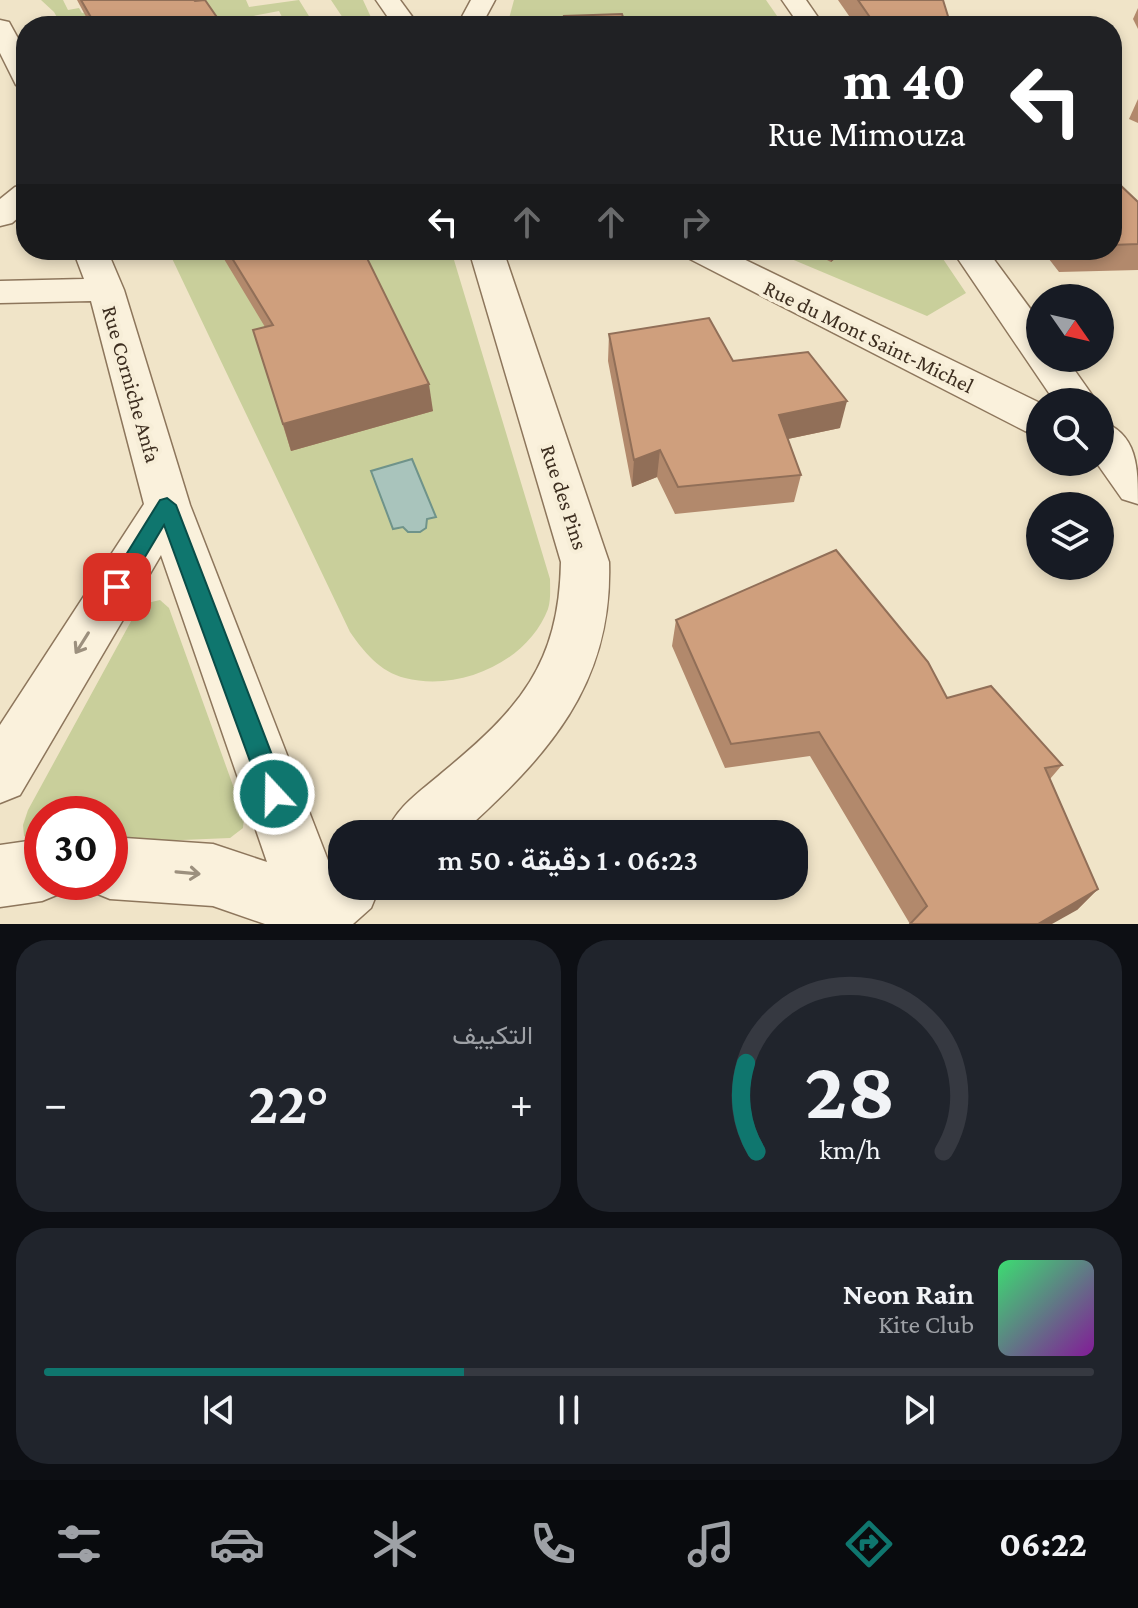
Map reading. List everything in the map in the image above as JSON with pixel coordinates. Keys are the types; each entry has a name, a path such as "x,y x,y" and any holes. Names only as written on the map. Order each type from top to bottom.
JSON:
{"street":[{"path":"0,27 16,59"},
{"path":"0,216 16,202"},
{"name":"Rue des Pins","path":"432,820 481,777 535,718 571,658 585,607 585,562 489,260"},
{"name":"Rue du Mont Saint-Michel","path":"718,260 1026,414"},
{"path":"976,260 1026,330"},
{"path":"0,292 98,270"},
{"name":"Rue Corniche Anfa","path":"98,270 167,505 329,907"},
{"path":"0,776 167,505"},
{"path":"128,869 213,875 329,907"},
{"path":"0,876 24,873"}],"green space":[{"path":"41,0 63,0 68,10 79,8 82,13 151,0 246,0 249,7 299,0 309,16 282,16 279,11 253,16 56,16"},
{"path":"331,0 363,0 370,16 342,16"},
{"path":"514,0 766,0 777,16 510,16"},
{"path":"173,260 454,260 550,579 548,609 525,644 508,658 489,669 447,681 426,681 396,675 367,654 350,632"},
{"path":"794,260 944,260 966,293 927,316"},
{"path":"160,600 169,608 244,816 243,828 230,838 128,842 128,796 36,796 135,614 147,603"}],"water":[{"path":"412,459 436,517 427,519 426,528 420,532 408,532 403,527 393,529 371,471"}],"building":[{"path":"81,0 205,0 216,16 90,16"},
{"path":"858,0 943,0 948,16 869,16"},
{"path":"622,14 623,16 564,16"},
{"path":"1122,187 1138,202 1138,244 1122,245"},
{"path":"233,260 368,260 429,384 283,424 253,330 273,325"},
{"path":"709,318 733,361 808,352 847,401 779,415 801,475 678,487 660,450 634,460 609,334"},
{"path":"836,550 928,662 947,698 991,686 1062,765 1045,768 1098,889 1038,924 910,924 927,906 819,732 731,744 676,620"}],"route":[{"path":"117,587 167,505 274,794"}]}
